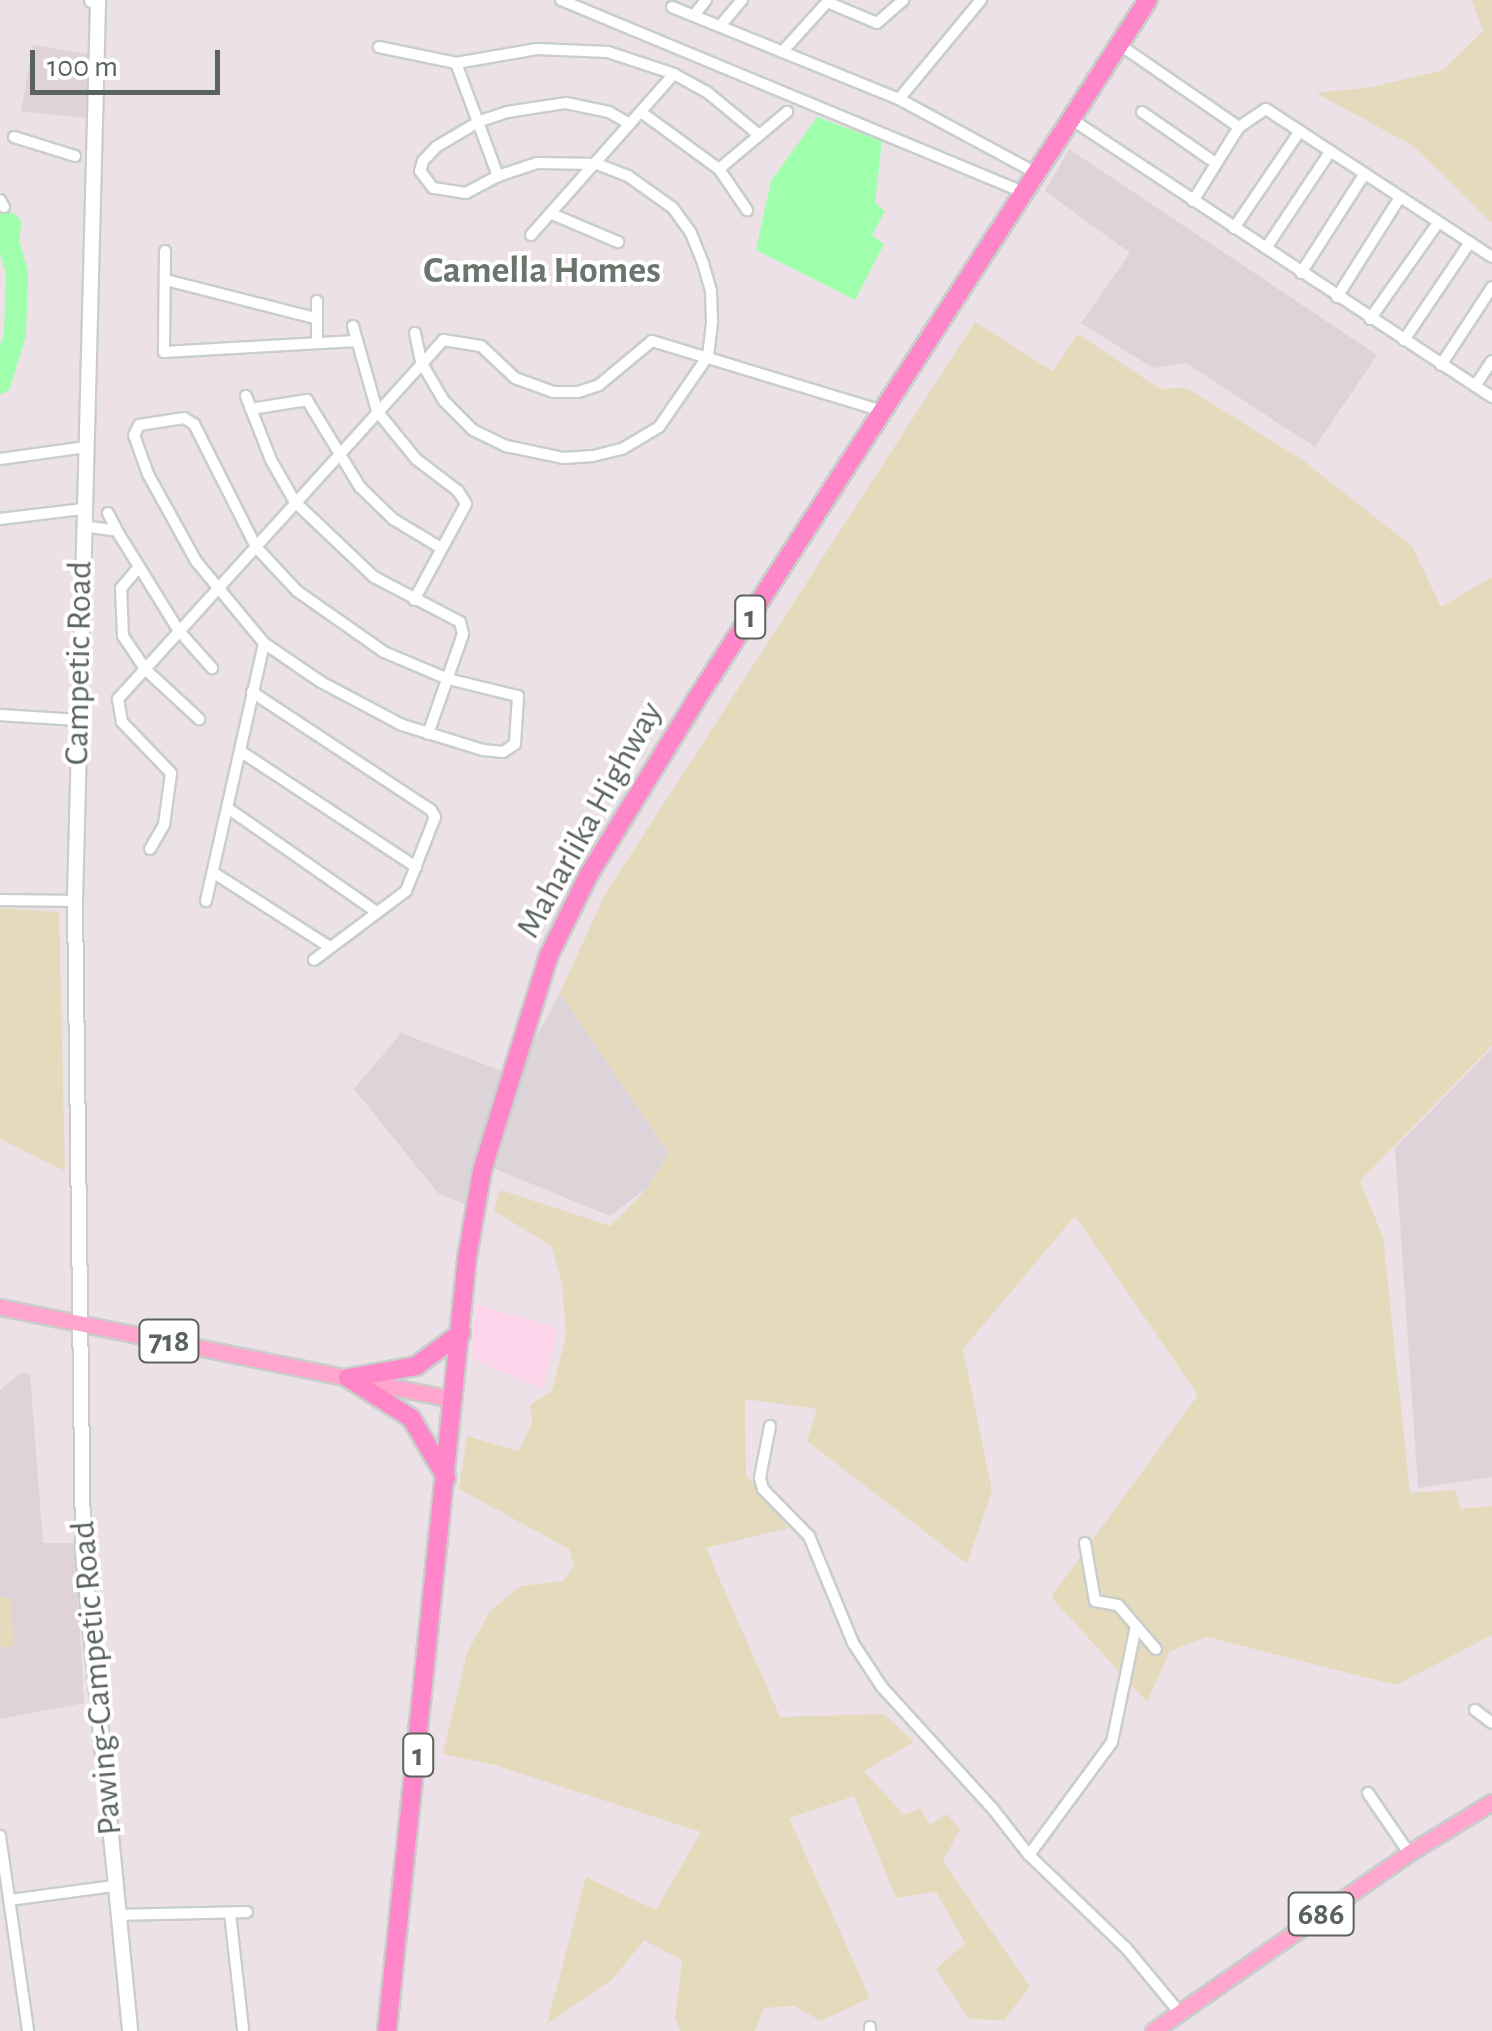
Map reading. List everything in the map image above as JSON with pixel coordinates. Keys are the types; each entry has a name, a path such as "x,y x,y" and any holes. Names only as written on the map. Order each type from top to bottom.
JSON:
{"highway":[{"name":"Maharlika Highway","path":"387,2031 453,1399 482,1171 549,955 589,874 1148,0"},
{"path":"348,1378 416,1366 461,1333"},
{"path":"348,1378 411,1418 446,1478"}],"main road":[{"name":"718","path":"0,1307 453,1399"},
{"name":"686","path":"1153,2031 1409,1853 1492,1802"}],"street":[{"path":"561,0 1024,192"},
{"path":"695,14 706,0"},
{"path":"720,26 742,0"},
{"path":"782,52 828,1 876,23 903,0"},
{"path":"899,98 982,0"},
{"name":"Campetic Road","path":"82,1324 74,901 86,447 83,159 95,2"},
{"path":"672,7 899,98 1036,174"},
{"path":"1120,45 1239,127"},
{"path":"379,47 456,63 561,48 608,52 674,74 707,92 759,135"},
{"path":"456,63 498,176"},
{"path":"531,234 674,74"},
{"path":"414,332 421,362 444,401 473,430 506,446 563,458 622,449 648,435 673,411 708,356 712,291 691,232 654,192 597,164 537,163 498,176 466,193 449,193 425,183 420,171 422,160 436,147 480,121 566,103 609,112 630,124"},
{"path":"1193,201 1239,127 1266,109 1492,257"},
{"path":"641,112 720,169 747,210"},
{"path":"720,169 786,112"},
{"path":"1142,112 1214,162"},
{"path":"1071,119 1492,398"},
{"path":"1234,228 1300,131"},
{"path":"14,137 83,159"},
{"path":"1266,248 1330,152"},
{"path":"1301,273 1364,175"},
{"path":"1336,297 1400,199"},
{"path":"552,214 618,242"},
{"path":"1370,319 1438,222"},
{"path":"1404,340 1470,242"},
{"path":"165,250 162,349 168,354 356,341"},
{"path":"166,280 316,318"},
{"path":"1442,365 1492,287"},
{"path":"316,342 318,301"},
{"path":"353,326 377,411 416,459 463,496 466,504 414,600"},
{"path":"150,849 164,826 171,773 122,722 118,699 421,362 450,338 481,346 530,386 566,393 589,389 611,378 649,341 883,411"},
{"path":"1475,386 1492,361"},
{"path":"246,396 271,460 295,502 374,577 460,622 463,634 428,734"},
{"path":"251,409 307,400 360,486 394,520 441,548"},
{"path":"190,419 256,546 297,591 354,635 448,680 518,696 518,736 503,752 428,734 350,700 264,642 215,589 148,474 135,428 190,419"},
{"path":"0,459 86,447"},
{"path":"0,520 83,508"},
{"path":"108,513 179,631 212,668"},
{"path":"83,526 117,531"},
{"path":"138,568 126,580 120,598 124,636 145,669 199,719"},
{"path":"206,901 264,642"},
{"path":"252,692 432,810 436,824 406,891 314,960"},
{"path":"0,715 78,720"},
{"path":"240,751 416,866"},
{"path":"229,809 375,911"},
{"path":"214,872 328,946"},
{"path":"0,900 74,901"},
{"name":"Pawing-Campetic Road","path":"82,1324 84,1592 130,2031"},
{"path":"770,1426 760,1478 764,1489 809,1536 853,1643 882,1687 1029,1855 1126,1948 1180,2013"},
{"path":"1085,1542 1095,1601 1118,1604 1156,1648"},
{"path":"1029,1855 1112,1742 1136,1626"},
{"path":"1475,1710 1492,1723"},
{"path":"1368,1793 1409,1853"},
{"path":"0,1836 28,2031"},
{"path":"10,1900 114,1886"},
{"path":"117,1915 246,1912"},
{"path":"230,1913 243,2029"}],"shaded area":[{"path":"1472,0 1492,0 1492,223 1413,146 1316,93 1372,87 1443,70 1483,31"},
{"path":"33,45 89,54 86,118 21,111"},
{"path":"817,117 882,141 875,203 885,211 872,235 884,244 855,300 756,250 771,181"},
{"path":"1069,149 1377,355 1315,447 1186,363 1153,368 1081,323 1130,253 1045,191"},
{"path":"975,322 1052,371 1078,334 1160,389 1187,388 1301,459 1412,546 1441,607 1492,577 1492,1046 1360,1181 1383,1237 1410,1493 1456,1490 1460,1509 1492,1506 1492,1635 1396,1685 1207,1637 1170,1651 1147,1702 1051,1597 1198,1395 1075,1216 963,1349 992,1491 967,1564 807,1441 817,1409 745,1399 746,1475 788,1528 706,1548 780,1717 884,1714 914,1742 864,1771 904,1815 920,1808 930,1825 947,1814 960,1829 943,1861 1030,1987 1004,2020 969,2019 936,1969 965,1943 936,1892 896,1898 854,1796 789,1818 870,1998 821,2021 794,2006 764,2008 755,2031 681,2031 675,2018 682,1960 644,1940 613,1979 547,2024 586,1877 656,1910 701,1832 495,1765 443,1754 467,1653 490,1611 521,1586 563,1581 574,1566 569,1549 459,1489 467,1436 519,1451 532,1423 530,1405 552,1391 566,1335 562,1282 551,1246 494,1211 500,1190 611,1226 648,1187 669,1153 560,993 604,896"},
{"path":"0,908 59,912 65,1171 0,1139"},
{"path":"560,993 669,1153 648,1187 610,1216 493,1168 481,1211 438,1193 354,1089 401,1033 515,1076"},
{"path":"1492,1048 1492,1477 1418,1488 1395,1148"},
{"path":"476,1304 558,1329 543,1389 471,1358"},
{"path":"22,1372 30,1374 43,1543 75,1543 84,1703 0,1719 0,1390"},
{"path":"0,1598 11,1598 14,1646 0,1647"}],"waterway":[{"path":"0,218 10,225 8,241 17,272 15,334 0,383"}],"district":[{"name":"Camella Homes","path":"542,272"}]}
